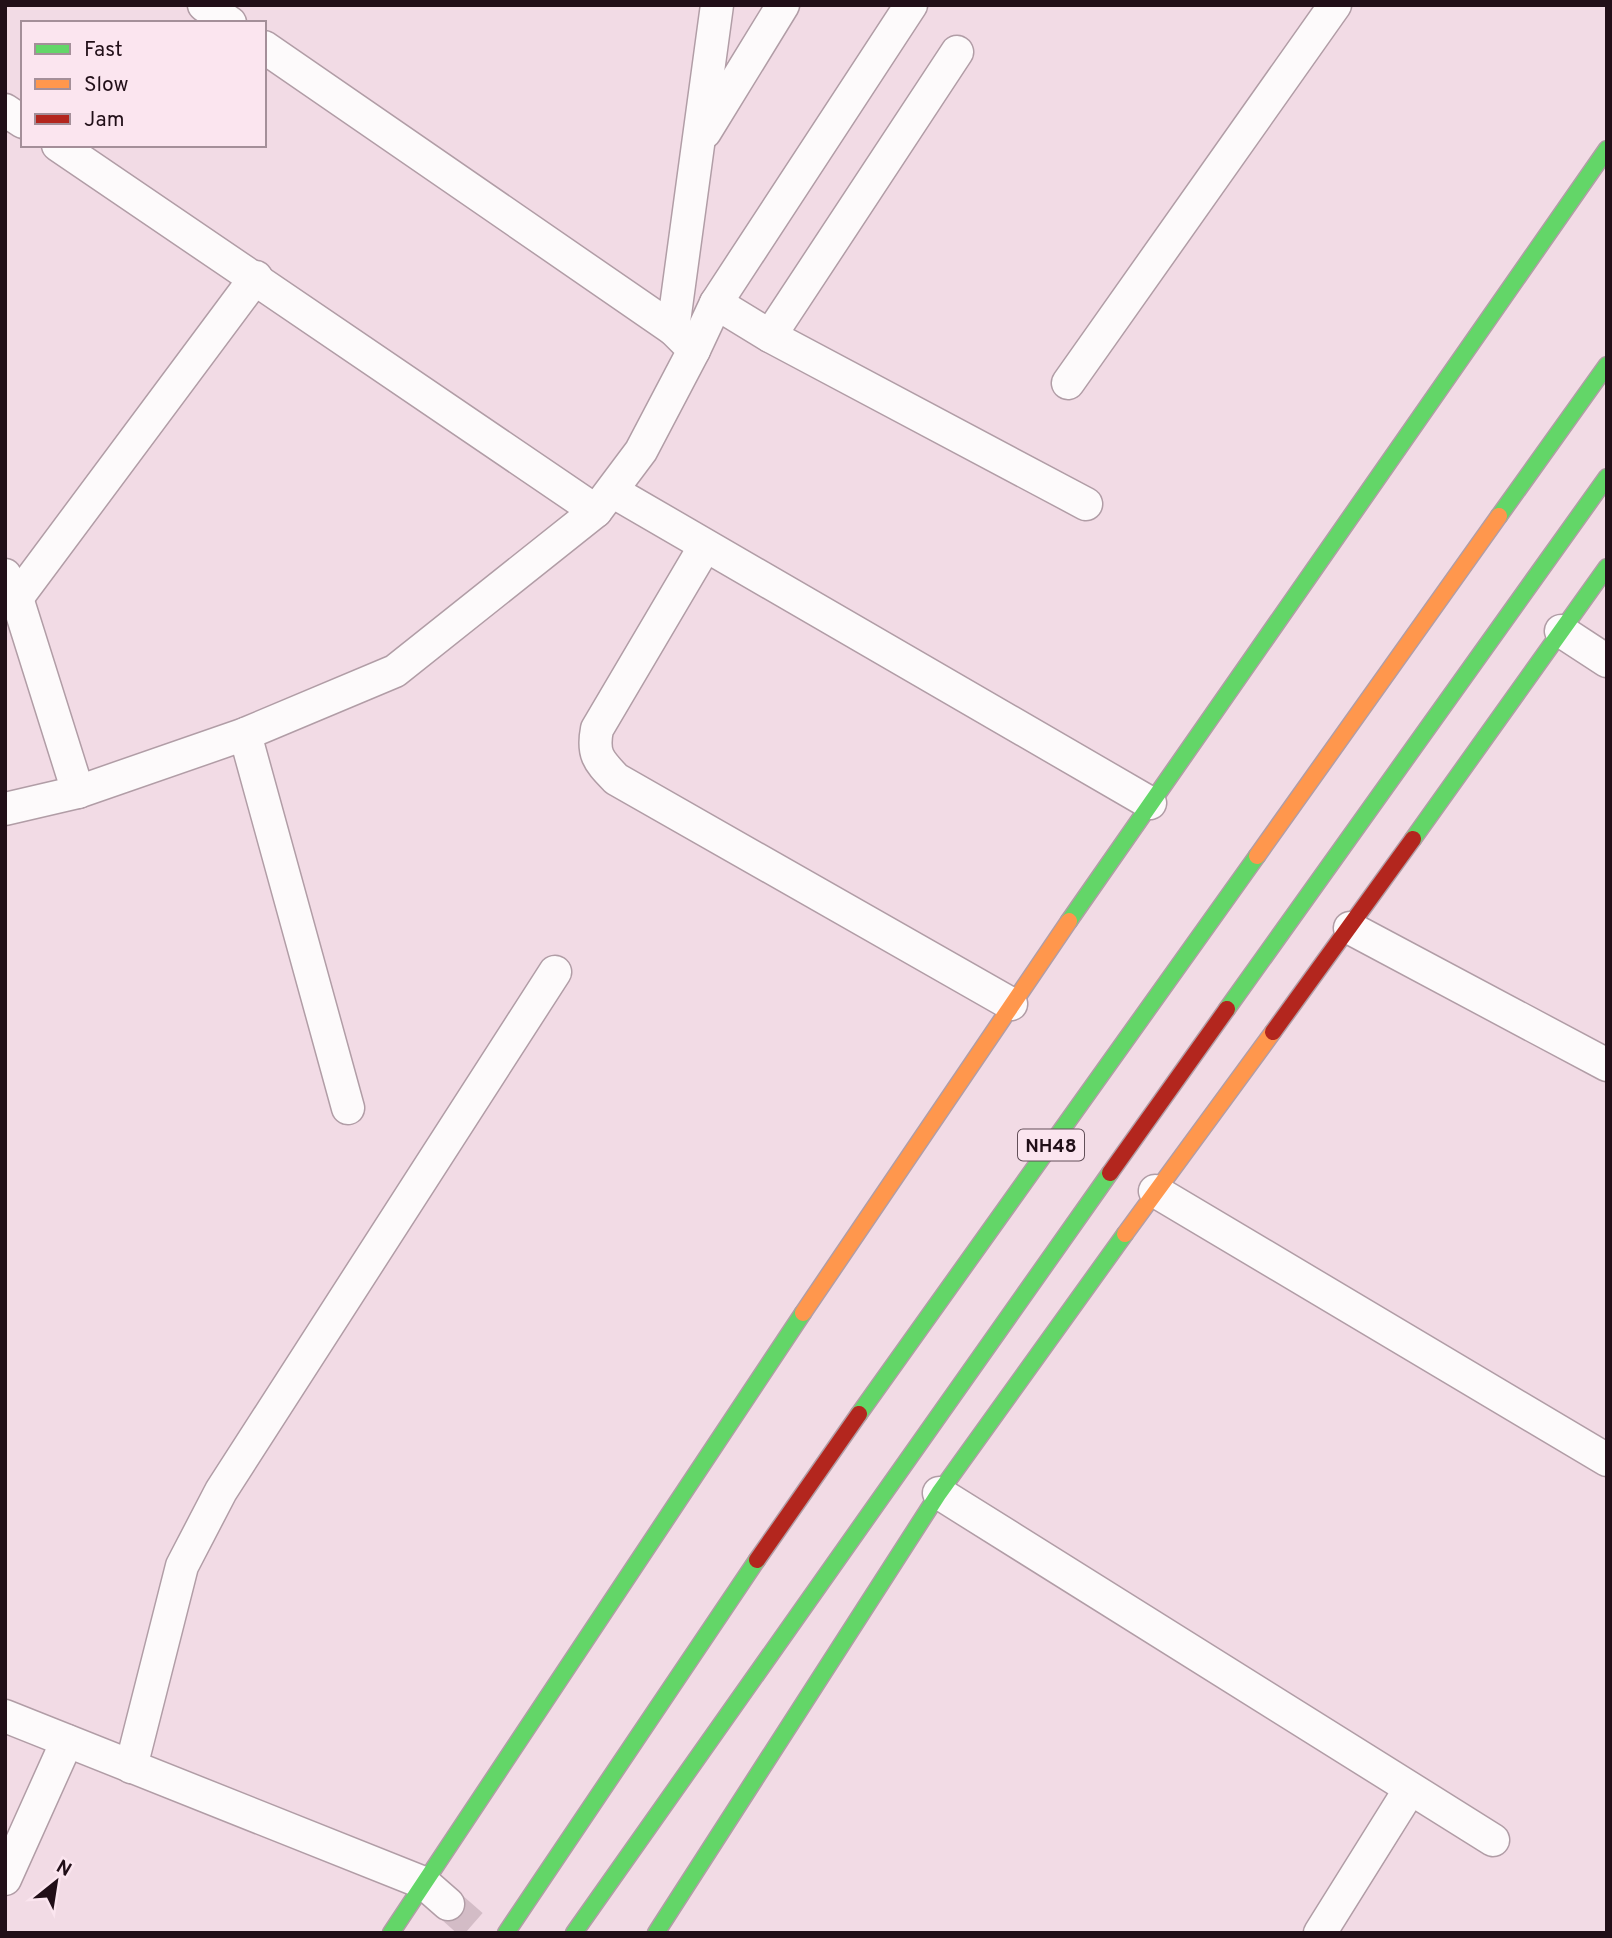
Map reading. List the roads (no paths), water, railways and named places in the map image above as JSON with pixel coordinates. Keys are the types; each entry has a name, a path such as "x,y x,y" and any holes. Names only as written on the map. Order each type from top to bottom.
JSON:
{"highway":[{"path":"391,1933 1012,1004 1607,149"},
{"name":"NH48","path":"506,1933 779,1527 1607,365"},
{"name":"NH48","path":"573,1933 899,1468 1607,477"},
{"path":"656,1933 939,1493 1083,1296 1155,1191 1350,928 1607,567"}],"street":[{"path":"204,5 227,21"},
{"path":"5,809 78,792 245,734 396,671 604,501 641,451 684,340 698,143 717,5"},
{"path":"698,143 783,5"},
{"path":"684,340 716,303 911,5"},
{"path":"1068,383 1335,5"},
{"path":"266,48 684,340"},
{"path":"770,336 957,52"},
{"path":"5,110 21,121"},
{"path":"61,147 256,277 604,501 705,546 1150,803"},
{"path":"78,792 11,586 256,277"},
{"path":"716,303 770,336 1086,504"},
{"path":"705,546 597,729 593,747 601,764 617,779 1012,1004"},
{"path":"1561,631 1607,661"},
{"path":"245,734 348,1108"},
{"path":"1350,928 1607,1065"},
{"path":"131,1767 182,1566 221,1491 555,972"},
{"path":"1155,1191 1607,1460"},
{"path":"939,1493 1493,1840"},
{"path":"5,1716 424,1883 448,1904"},
{"path":"5,1879 67,1741"},
{"path":"1320,1933 1410,1789"}],"tunnel":[{"path":"448,1904 481,1933"}]}
